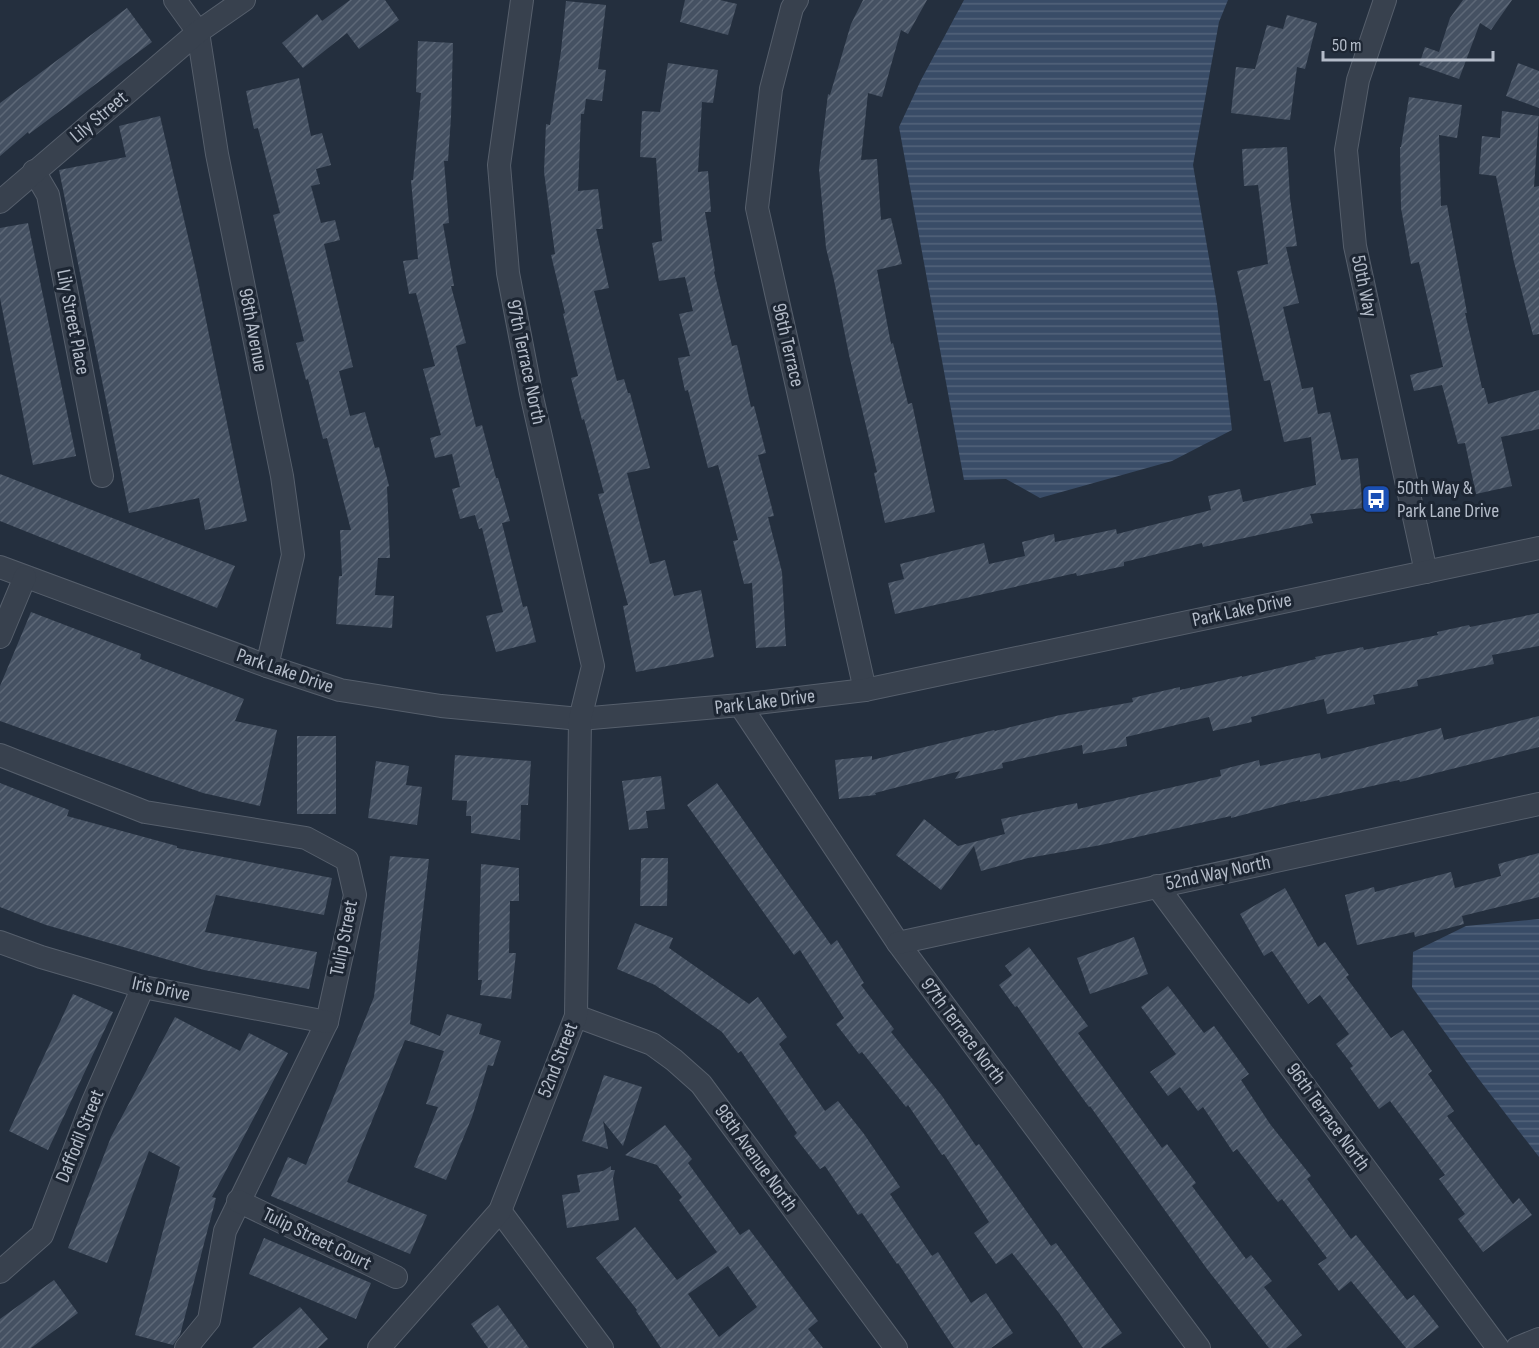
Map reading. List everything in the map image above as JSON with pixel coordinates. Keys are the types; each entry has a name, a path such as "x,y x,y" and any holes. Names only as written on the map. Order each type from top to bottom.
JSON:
{"street":[{"name":"98th Avenue","path":"175,0 198,32 217,154 282,476 293,555 267,666"},
{"name":"Lily Street","path":"0,202 198,32 244,0"},
{"name":"97th Terrace North","path":"522,0 499,165 507,262 531,393 593,666 580,719"},
{"name":"96th Terrace","path":"797,0 792,8 771,89 757,208 865,690"},
{"name":"50th Way","path":"1385,0 1358,80 1346,150 1355,246 1426,572"},
{"name":"Lily Street Place","path":"34,171 48,195 102,476"},
{"name":"Park Lake Drive","path":"0,567 267,666 340,690 441,706 580,719 740,705 865,690 1539,548"},
{"path":"0,637 25,577"},
{"name":"97th Terrace North","path":"740,705 898,943 1198,1348"},
{"name":"52nd Street","path":"380,1348 500,1211 576,1016 580,719"},
{"name":"Tulip Street","path":"0,755 145,812 306,838 347,860 355,895 327,1022 225,1231 208,1320 186,1348"},
{"name":"52nd Way North","path":"898,943 1539,804"},
{"name":"96th Terrace North","path":"1157,886 1498,1348"},
{"name":"Iris Drive","path":"0,942 41,957 143,987 327,1022"},
{"name":"Daffodil Street","path":"0,1272 42,1235 92,1104 143,987"},
{"name":"98th Avenue North","path":"576,1016 652,1044 701,1084 896,1348"},
{"name":"Tulip Street Court","path":"238,1201 396,1277"},
{"path":"500,1211 602,1348"},
{"path":"1517,1348 1539,1340"}],"water":[{"path":"964,0 1228,0 1219,22 1193,165 1217,304 1232,430 1172,461 1040,498 1006,479 964,480 899,127 921,80"},
{"path":"1539,919 1539,1157 1412,987 1413,952 1466,926"}],"building":[{"path":"350,0 385,0 399,20 359,49 347,33 303,68 282,43 317,14 322,21"},
{"path":"685,0 720,0 737,4 728,35 680,22"},
{"path":"863,0 927,0 908,34 901,30 882,97 868,93 861,160 877,159 881,220 891,218 902,264 877,270 891,344 893,343 908,404 912,403 935,512 885,523 874,473 877,472 826,248 819,169 828,94 830,95 851,24"},
{"path":"1463,0 1512,0 1491,30 1480,23 1459,79 1419,65 1425,47 1439,52 1450,18"},
{"path":"566,1 606,5 598,69 606,70 602,101 586,99 584,114 581,114 578,191 598,189 603,229 596,229 609,288 594,291 617,381 624,379 628,393 630,393 650,468 627,473 650,564 665,560 674,596 701,590 714,657 636,672 623,606 628,605 598,494 604,493 571,378 578,376 551,255 555,254 544,172 546,124 550,125"},
{"path":"127,8 152,42 29,134 28,132 0,156 0,103"},
{"path":"1287,15 1317,23 1305,69 1297,67 1290,120 1231,113 1236,67 1255,69 1267,25 1283,29"},
{"path":"418,41 453,43 448,161 444,161 449,223 443,224 454,286 451,286 466,343 456,346 476,427 482,425 510,521 502,523 523,607 527,606 536,642 496,652 486,616 503,612 482,528 479,529 475,515 460,519 452,489 460,487 452,454 435,458 430,438 441,435 423,369 435,366 416,293 409,294 403,261 418,259 411,180 413,180 421,93 416,92"},
{"path":"668,63 718,70 713,103 702,102 698,172 708,171 711,212 705,212 714,272 732,346 737,345 751,407 754,406 766,453 758,455 774,516 768,517 782,572 786,646 756,648 752,583 744,584 733,541 738,540 718,465 708,468 688,390 685,391 678,358 690,356 679,314 693,311 685,277 659,281 652,243 662,241 656,158 640,157 642,111 660,112"},
{"path":"1518,63 1539,71 1539,108 1506,96"},
{"path":"299,78 311,136 322,133 331,165 316,169 320,184 311,186 321,223 335,220 340,240 324,244 353,367 339,371 350,416 365,412 375,448 379,447 389,486 387,487 390,558 378,558 375,595 394,596 392,628 336,624 339,576 342,576 340,530 351,530 327,438 323,439 308,379 306,380 296,343 304,341 273,215 280,213 258,128 254,129 246,91"},
{"path":"1409,97 1462,105 1457,138 1439,135 1441,206 1447,205 1467,313 1465,313 1482,388 1484,388 1488,404 1539,390 1539,429 1501,437 1512,486 1476,494 1465,443 1458,444 1442,385 1414,391 1410,375 1443,367 1419,262 1411,264 1401,208 1400,147"},
{"path":"1502,111 1539,116 1534,187 1539,186 1539,334 1533,335 1514,262 1496,176 1479,174 1482,136 1500,138"},
{"path":"160,116 196,271 247,521 205,530 199,498 129,513 59,170 126,157 119,126"},
{"path":"1287,147 1290,198 1297,246 1286,247 1299,303 1283,307 1302,389 1313,387 1318,414 1330,412 1341,460 1358,458 1363,508 1310,514 1313,523 1203,547 1202,543 1124,562 1124,566 1077,576 1076,573 895,614 888,583 904,579 900,564 984,543 989,564 1025,556 1022,542 1054,534 1055,542 1116,529 1117,534 1211,510 1208,496 1240,489 1243,502 1316,485 1311,437 1284,442 1270,380 1264,381 1237,271 1268,264 1258,185 1244,186 1242,149"},
{"path":"28,223 76,456 33,465 0,298 0,228"},
{"path":"0,474 235,566 217,608 0,521"},
{"path":"31,612 141,654 140,659 244,699 235,721 277,730 260,806 203,793 0,721 0,686"},
{"path":"1539,613 1539,646 1492,655 1494,664 1417,680 1418,686 1373,695 1375,704 1327,714 1324,699 1251,717 1252,722 1213,731 1209,717 1126,737 1127,746 1083,754 1082,745 1002,763 1003,768 955,779 960,771 875,793 876,795 839,799 835,760 872,756 872,760 1060,715 1133,702 1132,698 1180,687 1180,690 1242,677 1316,659 1315,657 1363,647 1364,650 1438,635 1437,632 1469,625 1470,627"},
{"path":"1539,716 1539,747 1400,782 1399,780 1300,802 1300,800 1231,818 1231,816 1101,845 1028,858 981,871 974,846 941,890 896,855 924,819 958,846 1005,834 1001,819 1077,803 1078,809 1221,776 1220,770 1259,760 1260,766 1320,753 1321,759 1441,728 1444,740"},
{"path":"297,736 336,736 336,814 297,814"},
{"path":"455,755 531,761 528,805 521,805 520,840 471,833 471,816 466,816 467,801 452,800"},
{"path":"376,761 409,766 406,785 422,787 417,825 368,818"},
{"path":"661,776 665,809 646,811 648,828 629,830 622,781"},
{"path":"0,783 69,810 67,816 177,846 177,848 332,878 324,915 216,895 205,932 317,952 309,989 204,970 46,925 0,907"},
{"path":"717,783 831,945 837,940 864,983 861,985 894,1029 891,1032 942,1096 976,1146 979,1144 1051,1246 1056,1243 1122,1333 1101,1348 1083,1348 1012,1253 996,1264 974,1233 989,1222 944,1154 942,1155 908,1105 906,1107 862,1052 859,1054 836,1024 844,1018 800,950 794,955 687,805"},
{"path":"1539,853 1539,897 1462,916 1464,924 1415,937 1414,932 1357,945 1345,895 1374,887 1375,892 1451,872 1455,888 1501,876 1498,864"},
{"path":"390,856 429,859 410,1024 440,1036 447,1014 482,1024 479,1034 501,1041 493,1066 488,1065 472,1117 446,1180 414,1167 438,1107 426,1104 444,1051 405,1040 347,1182 427,1215 410,1254 271,1196 288,1157 306,1165 374,997"},
{"path":"641,858 668,858 667,906 640,906"},
{"path":"481,864 519,868 519,901 510,901 509,953 516,953 511,999 480,995 482,980 478,980"},
{"path":"1285,888 1318,947 1325,942 1349,975 1346,977 1391,1038 1403,1030 1432,1071 1428,1074 1454,1111 1447,1116 1513,1204 1519,1198 1532,1215 1483,1252 1458,1219 1465,1214 1439,1179 1445,1175 1390,1101 1379,1109 1350,1068 1353,1066 1336,1044 1349,1034 1320,995 1308,1004 1272,951 1264,956 1240,914"},
{"path":"635,923 673,938 669,948 749,1004 758,997 787,1037 779,1044 825,1111 838,1101 900,1187 890,1194 932,1256 938,1252 971,1303 986,1293 1013,1333 991,1348 954,1348 862,1213 858,1215 825,1166 820,1169 794,1136 797,1133 741,1051 738,1053 722,1032 655,985 617,969"},
{"path":"1134,937 1148,974 1090,994 1077,958"},
{"path":"1029,947 1088,1026 1078,1033 1162,1148 1167,1144 1196,1183 1192,1186 1246,1259 1251,1255 1272,1281 1264,1287 1302,1335 1286,1348 1269,1348 1207,1269 1017,1006 1015,1007 999,985 1012,975 1005,966"},
{"path":"1168,986 1204,1033 1214,1026 1249,1074 1241,1080 1270,1124 1311,1176 1307,1179 1351,1239 1356,1235 1407,1300 1414,1295 1439,1327 1413,1348 1406,1348 1351,1281 1339,1291 1318,1264 1327,1258 1282,1199 1278,1202 1237,1149 1233,1152 1203,1107 1198,1111 1180,1087 1168,1096 1150,1072 1176,1054 1141,1007"},
{"path":"73,994 113,1012 48,1150 9,1131"},
{"path":"175,1017 240,1051 249,1033 288,1053 212,1197 216,1198 180,1335 173,1345 135,1335 180,1167 149,1151 107,1263 68,1248 111,1137"},
{"path":"604,1075 642,1087 623,1146 603,1121 608,1149 582,1141"},
{"path":"665,1125 692,1159 688,1163 740,1235 749,1229 818,1321 808,1329 823,1348 661,1348 637,1310 596,1258 635,1227 677,1280 717,1252 679,1200 682,1197 657,1165 625,1155","holes":["728,1266 757,1307 719,1337 688,1294"]},
{"path":"611,1166 611,1170 615,1170 613,1178 619,1220 567,1228 562,1195 580,1192 577,1175 603,1171"},
{"path":"264,1238 371,1283 356,1319 249,1274"},
{"path":"54,1280 78,1313 31,1348 0,1348 0,1319"},
{"path":"498,1305 529,1348 488,1348 471,1324"},
{"path":"300,1307 328,1339 318,1348 252,1348"}],"place":[{"name":"50th Way & Park Lane Drive","path":"1376,499"}]}
